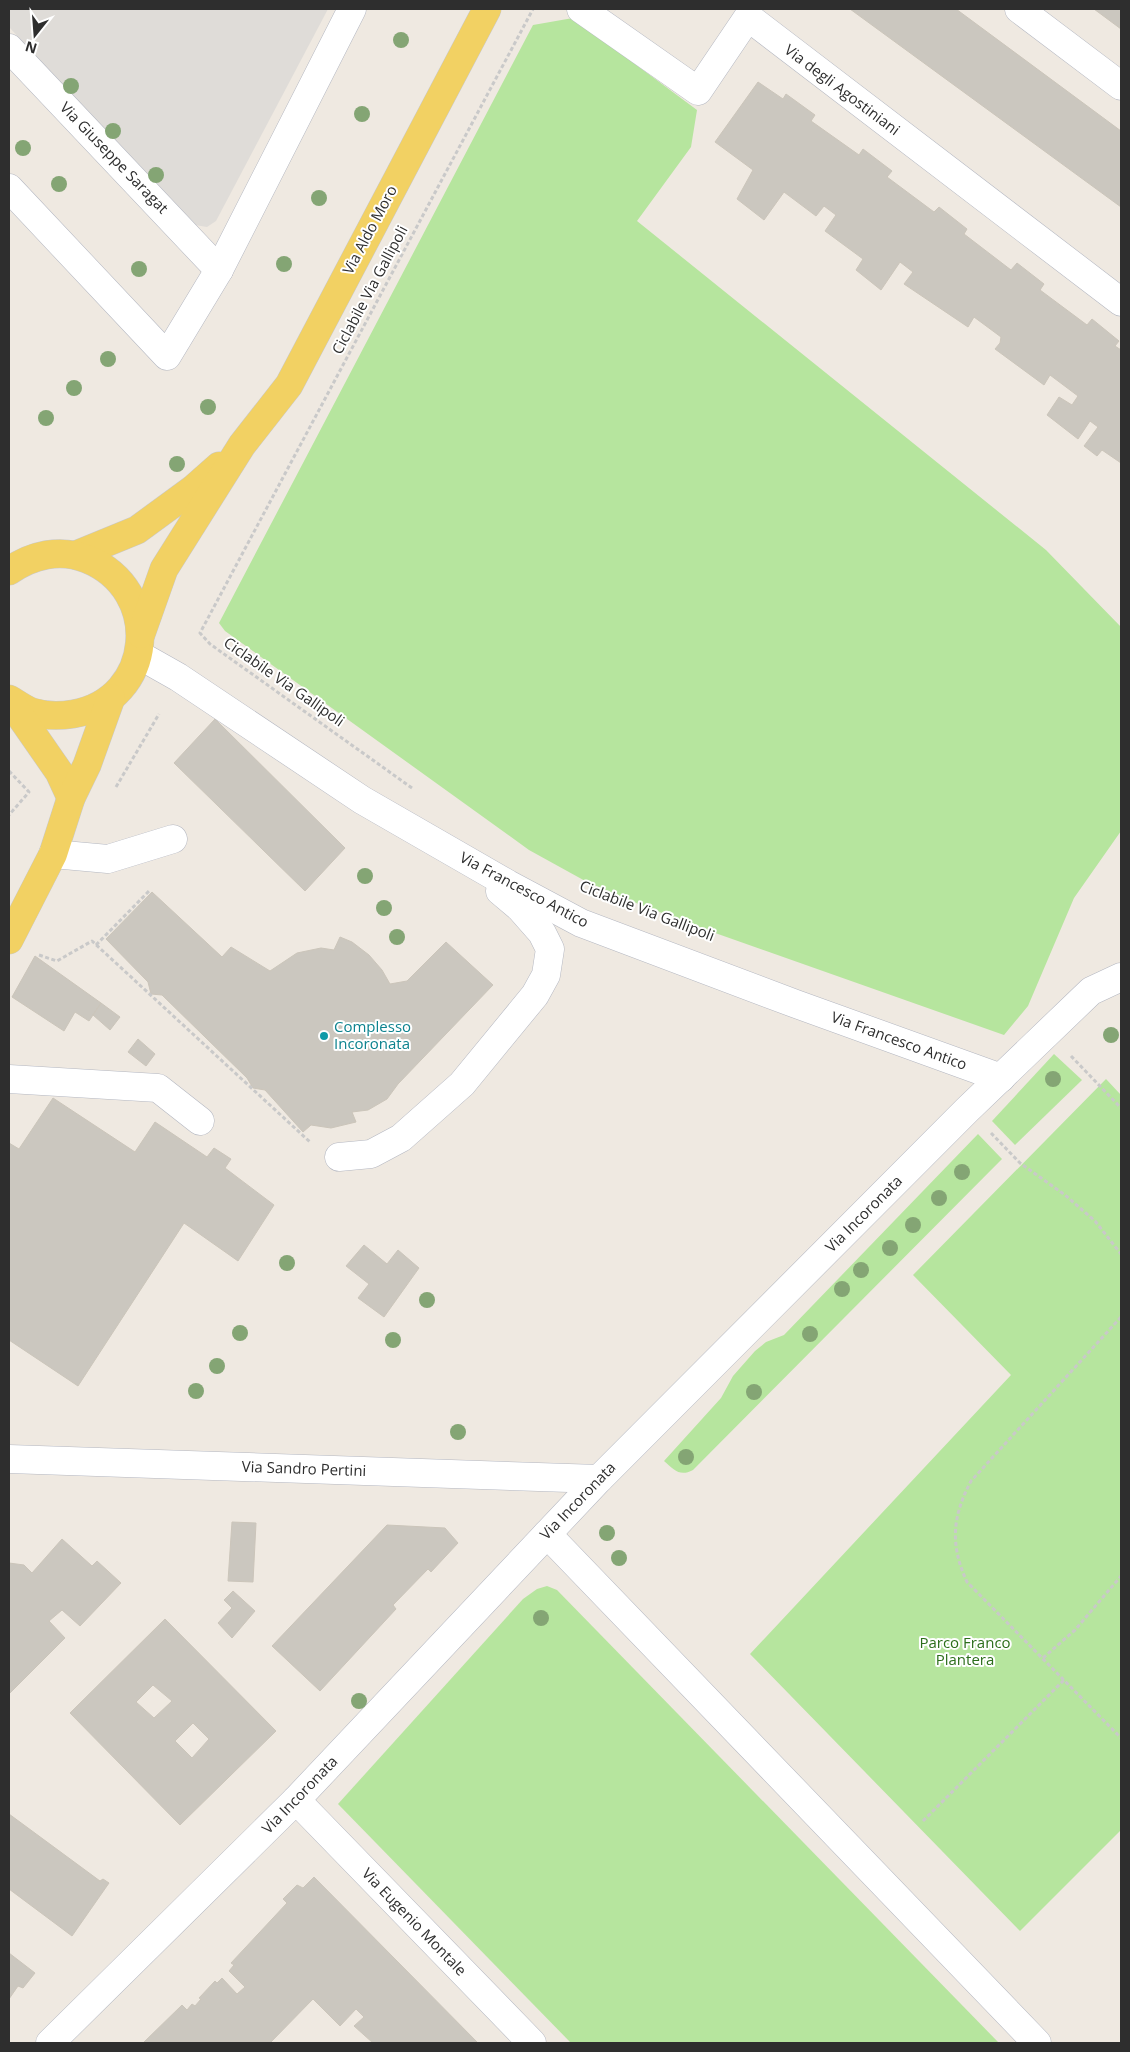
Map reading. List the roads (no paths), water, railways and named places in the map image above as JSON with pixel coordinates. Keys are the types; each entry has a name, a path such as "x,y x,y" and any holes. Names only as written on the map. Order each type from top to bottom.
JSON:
{"main road":[{"name":"Via Aldo Moro","path":"111,698 128,679 164,569 242,445 289,385 487,9"},
{"name":"Via Aldo Moro","path":"76,554 136,530 193,488 242,445"},
{"path":"13,564 49,553 76,554 102,565 122,583 136,606 140,644"},
{"path":"9,699 33,712 60,716 87,712 111,698"},
{"path":"9,940 53,854 71,798 87,765 111,698"},
{"path":"9,699 59,772 71,798"}],"street":[{"path":"9,188 167,356 219,270 352,9"},
{"name":"Via degli Agostiniani","path":"581,9 698,91 748,13 1121,302"},
{"path":"1019,9 1121,86"},
{"name":"Via Giuseppe Saragat","path":"9,48 219,270"},
{"name":"Via Francesco Antico","path":"140,644 186,682 362,800 581,923 1000,1078"},
{"path":"53,854 108,859 173,839"},
{"path":"339,1157 371,1154 400,1138 462,1084 535,995 546,975 550,950 542,933 520,908 471,862"},
{"path":"550,957 581,923"},
{"name":"Via Incoronata","path":"50,2043 296,1800 599,1479 967,1110 1091,991 1121,977"},
{"path":"9,1079 158,1088 200,1121"},
{"name":"Via Sandro Pertini","path":"9,1459 599,1479"},
{"path":"547,1534 1037,2043"},
{"name":"Via Eugenio Montale","path":"296,1800 532,2043"}],"place":[{"name":"Complesso Incoronata","path":"324,1036"}],"park label":[{"name":"Parco Franco Plantera","path":"965,1652"}]}
